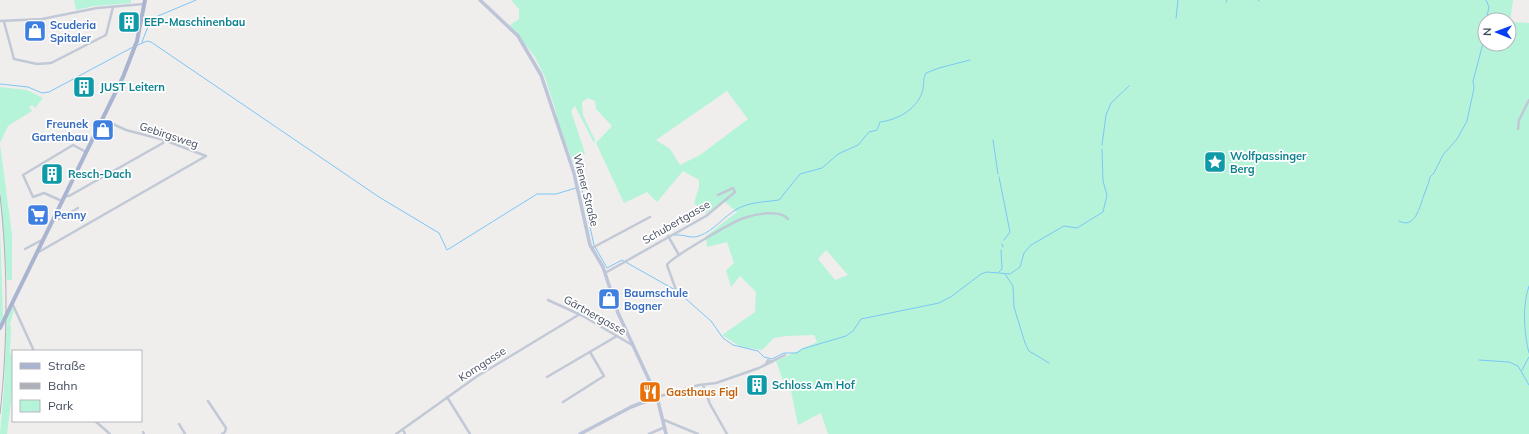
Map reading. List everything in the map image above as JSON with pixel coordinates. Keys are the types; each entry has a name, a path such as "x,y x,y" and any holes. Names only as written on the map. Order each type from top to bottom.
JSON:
{"main road":[{"name":"Wiener Straße","path":"480,0 518,36 538,68 572,165 594,247 605,273 618,313 657,397 664,420 666,434"},
{"path":"0,328 134,51 145,2"},
{"path":"580,434 631,407 657,397"}],"street":[{"path":"0,21 42,19 145,2"},
{"path":"4,22 14,59 43,65 51,63 106,36 113,7"},
{"path":"1518,129 1518,120 1529,100"},
{"name":"Gebirgsweg","path":"36,254 206,156 164,140 126,130 102,119"},
{"path":"64,196 69,196 163,143 164,140"},
{"path":"62,201 44,193 33,198 23,175 73,145 86,152"},
{"name":"Schubertgasse","path":"605,273 622,262 706,216 735,192 733,188 729,188 718,195"},
{"path":"54,218 59,219 78,208"},
{"path":"676,290 667,265 678,255 745,218 778,213 783,214 788,219"},
{"path":"594,247 650,217"},
{"path":"668,237 678,255"},
{"path":"25,249 43,240"},
{"name":"Gärtnergasse","path":"548,300 580,314 634,346"},
{"path":"12,303 34,350"},
{"name":"Korngasse","path":"396,434 447,397 513,353 580,314"},
{"path":"547,377 617,336"},
{"path":"563,402 604,376 590,352"},
{"path":"657,397 716,383 772,362 785,355"},
{"path":"703,385 710,404 727,434"},
{"path":"447,397 470,434"},
{"path":"208,401 226,428 224,433"},
{"path":"664,420 698,434"},
{"path":"97,422 110,434"},
{"path":"179,424 185,434"},
{"path":"649,434 665,427"},
{"path":"402,430 405,434"}],"green space":[{"path":"74,0 131,0 131,3 94,6 76,10"},
{"path":"511,0 1513,0 1511,12 1477,12 1477,52 1517,52 1517,22 1529,23 1529,434 828,434 821,413 798,425 790,386 782,378 776,361 817,342 814,335 774,338 762,350 741,347 722,335 755,312 756,292 740,276 731,287 726,270 734,263 727,242 707,247 706,236 737,212 724,201 706,213 694,203 699,187 699,180 683,171 657,202 647,192 624,203 596,143 612,126 596,109 595,101 588,98 582,102 583,115 595,140 594,143 575,106 571,111 585,153 573,162 556,118 557,115 545,77 535,57 510,25 519,19 519,9","holes":["727,91 748,119 700,155 680,165 670,149 656,140","826,250 848,275 835,280 818,259"]},
{"path":"0,87 27,90 43,98 35,108 32,105 29,107 32,111 8,126 0,143"},
{"path":"0,144 12,235 12,280 7,280 0,188"},
{"path":"0,228 3,316 0,323"},
{"path":"12,308 14,309 10,325 12,393 7,434 0,434 4,388 7,316"}],"waterway":[{"path":"142,42 151,19 196,0"},
{"path":"1176,18 1178,0"},
{"path":"1486,0 1489,7 1488,12"},
{"path":"138,45 147,41 151,42 379,197 439,233 447,250 537,194 556,194 576,188"},
{"path":"0,84 28,87 42,93 49,92 133,47"},
{"path":"1399,221 1405,223 1409,222 1416,216 1430,177 1434,173 1443,155 1457,139 1467,121 1474,88 1473,81 1481,52"},
{"path":"675,235 693,237 699,236 710,230 737,209 747,205 779,200 800,174 822,168 838,154 858,145 869,132 877,130 880,122 894,119 907,112 921,96 926,73 970,60"},
{"path":"1102,145 1106,115 1111,103 1129,86"},
{"path":"993,140 998,174"},
{"path":"579,187 581,186 594,245 607,268 622,260 677,291 711,321 723,338 733,345 758,351 764,357 772,359 784,353 797,353 802,349 846,336 853,331 861,319 939,303 952,296 981,274 987,272 1010,274 1020,267 1024,253 1031,245 1064,226 1077,228 1103,212 1107,195 1103,181 1102,149"},
{"path":"999,177 1010,232 1004,240"},
{"path":"999,272 1002,269 1001,250"},
{"path":"1005,274 1013,286 1014,307 1025,343 1029,351 1049,363"},
{"path":"1529,286 1525,302 1524,320 1529,353"},
{"path":"1522,370 1529,357"},
{"path":"1479,360 1509,362 1518,366 1529,385"}],"railway":[{"path":"0,195 6,277 6,332 0,414"}],"place":[{"name":"EEP-Maschinenbau","path":"129,22"},
{"name":"Scuderia Spitaler","path":"35,31"},
{"name":"JUST Leitern","path":"84,87"},
{"name":"Freunek Gartenbau","path":"103,130"},
{"name":"Wolfpassinger Berg","path":"1215,162"},
{"name":"Resch-Dach","path":"52,174"},
{"name":"Penny","path":"38,215"},
{"name":"Baumschule Bogner","path":"609,299"},
{"name":"Schloss Am Hof","path":"757,385"},
{"name":"Gasthaus Figl","path":"650,392"}]}
